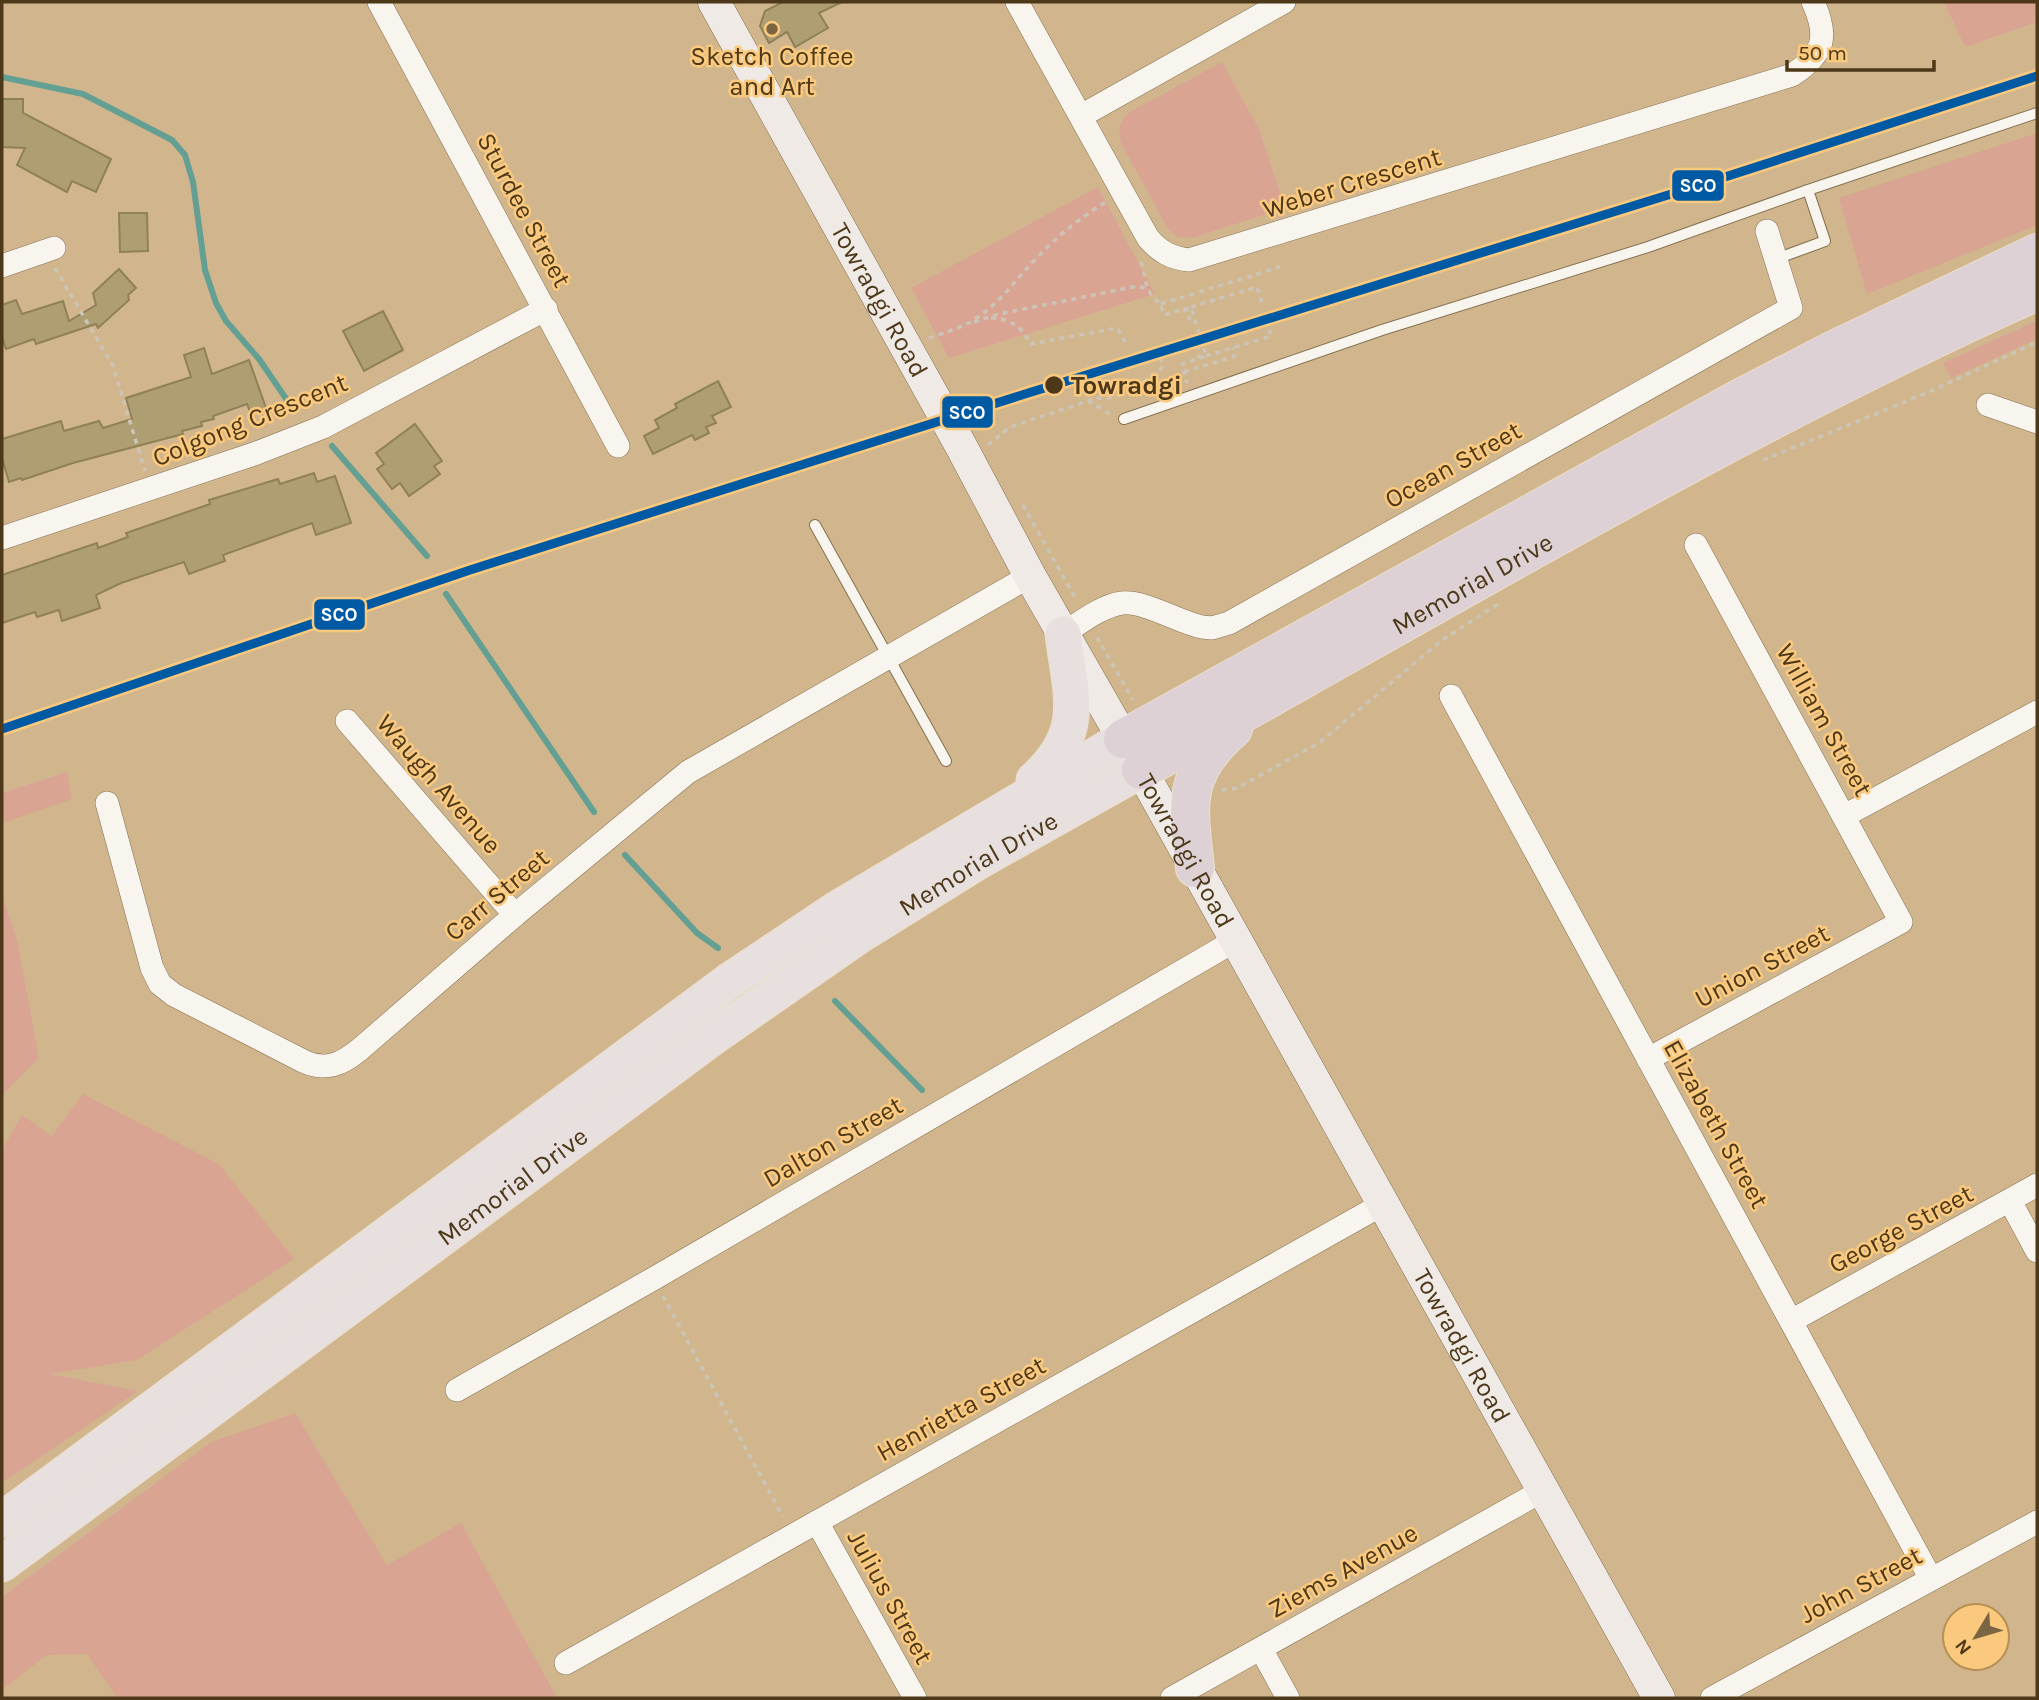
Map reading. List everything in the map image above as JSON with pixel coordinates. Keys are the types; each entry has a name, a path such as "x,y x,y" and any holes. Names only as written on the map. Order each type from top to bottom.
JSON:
{"highway":[{"name":"Memorial Drive","path":"1132,755 1739,399 1834,350 2037,253"},
{"name":"Memorial Drive","path":"1132,755 1278,693 1688,466 1858,378 2037,291"},
{"path":"1195,867 1189,809 1190,794 1199,767 1223,738 1278,693"}],"main road":[{"name":"Towradgi Road","path":"717,3 926,361 971,449 1030,576 1075,626 1132,755 1659,1698"},
{"path":"982,822 1048,768 1065,743 1072,718 1075,626"},
{"name":"Memorial Drive","path":"2,1520 729,981 837,909 982,822 1132,755"},
{"name":"Memorial Drive","path":"2,1564 716,1035 860,935 979,861 1132,755"}],"street":[{"name":"Sturdee Street","path":"379,2 618,446"},
{"name":"Weber Crescent","path":"1017,2 1157,248 1177,259 1200,259 1777,81 1804,68 1816,56 1822,44 1822,29 1812,2"},
{"path":"1081,116 1284,2"},
{"name":"Ocean Street","path":"1075,626 1104,609 1124,603 1202,627 1212,628 1228,623 1791,308 1767,231"},
{"path":"2,266 49,250"},
{"name":"Colgong Crescent","path":"2,538 254,454 323,427 546,309"},
{"path":"1988,405 2037,422"},
{"name":"William Street","path":"1696,545 1901,922"},
{"name":"Carr Street","path":"107,803 152,968 160,984 174,995 314,1066 334,1065 350,1057 515,915 688,772 1030,576"},
{"name":"Elizabeth Street","path":"1451,696 1931,1579"},
{"path":"1844,816 2037,712"},
{"name":"Waugh Avenue","path":"347,721 515,915"},
{"name":"Union Street","path":"1648,1059 1901,922"},
{"name":"Dalton Street","path":"457,1390 1236,940"},
{"name":"George Street","path":"1791,1321 2037,1185"},
{"path":"2010,1201 2037,1251"},
{"name":"Henrietta Street","path":"566,1664 1383,1203"},
{"name":"Ziems Avenue","path":"1172,1698 1542,1491"},
{"name":"Julius Street","path":"817,1522 915,1698"},
{"name":"John Street","path":"1712,1698 2037,1522"},
{"path":"1261,1649 1288,1698"}],"lane":[{"path":"1124,419 1382,330 1648,247 2037,113"},
{"path":"1776,259 1825,241 1808,190"},
{"path":"815,525 946,761"}],"path":[{"path":"967,324 992,306 1048,246 1086,215 1123,192"},
{"path":"49,250 113,366 152,489"},
{"path":"1161,303 1283,267"},
{"path":"1230,283 1233,294"},
{"path":"926,361 927,338 986,317 1138,286 1148,290"},
{"path":"1191,325 1187,310 1178,312 1257,287 1262,303"},
{"path":"1191,307 1206,356"},
{"path":"986,317 1003,319 1017,325 1030,344 1117,328 1127,345"},
{"path":"1197,345 1200,356 1192,360 1271,336 1267,323"},
{"path":"1754,463 1929,392 2037,342"},
{"path":"1184,372 1235,356 1233,348"},
{"path":"971,449 1010,427 1097,398 1109,400 1140,385 1163,367 1160,356"},
{"path":"1021,502 1075,626 1133,701 1140,702"},
{"path":"1216,790 1237,788 1318,743 1441,641 1507,599"},
{"path":"653,1279 794,1536"}],"shaded area":[{"path":"1944,2 2037,2 2037,22 1965,47"},
{"path":"1222,62 1259,129 1285,208 1192,238 1177,237 1168,229 1122,145 1120,128 1128,113"},
{"path":"2037,133 2037,225 1867,294 1839,198"},
{"path":"1098,187 1155,294 949,358 911,288"},
{"path":"2037,321 2037,339 1951,378 1943,363"},
{"path":"67,772 72,799 2,823 2,793"},
{"path":"2,895 17,940 39,1058 2,1095"},
{"path":"83,1094 219,1164 294,1259 137,1360 50,1374 138,1391 2,1483 2,1150 22,1115 52,1136"},
{"path":"295,1413 387,1565 461,1523 557,1698 117,1698 87,1654 47,1655 2,1690 2,1597 211,1442"}],"building":[{"path":"783,2 842,2 819,13 828,28 795,47 787,32 769,43 760,26 765,11"},
{"path":"2,99 23,99 23,113 111,159 96,192 72,181 67,192 17,165 25,148 2,147"},
{"path":"119,213 147,213 148,251 120,252"},
{"path":"119,269 136,288 128,295 129,300 98,328 96,324 36,344 34,339 6,349 2,337 2,305 16,300 22,314 63,301 69,321 96,305 93,293"},
{"path":"383,311 403,350 364,371 343,331"},
{"path":"204,348 212,374 249,360 266,408 251,414 247,404 213,416 214,419 201,422 202,426 182,431 183,434 9,482 2,458 2,439 61,421 64,431 99,421 103,428 132,419 126,398 191,377 184,355"},
{"path":"718,381 731,407 712,416 716,423 706,427 709,433 695,440 692,435 653,454 644,436 659,428 655,420 677,408 675,404"},
{"path":"415,424 442,461 434,466 440,474 409,496 400,483 392,489 377,469 384,464 376,453"},
{"path":"314,473 317,482 335,476 351,523 316,535 312,523 223,555 225,561 189,574 184,562 121,583 96,595 100,608 62,621 59,610 37,617 35,612 2,623 2,575 97,543 98,548 128,537 126,533 210,504 209,500 278,479 280,484"}],"waterway":[{"path":"2,77 83,94 172,140 185,155 193,182 205,270 216,303 226,321 259,359 289,403"},
{"path":"332,446 427,556"},
{"path":"446,594 594,812"},
{"path":"625,855 697,933 718,948"},
{"path":"835,1001 922,1090"}],"transit line":[{"name":"SCO","path":"2,729 470,570 1025,394 1694,187 2037,76"}],"place":[{"name":"Sketch Coffee and Art","path":"772,29"},
{"name":"Towradgi","path":"1054,385"}]}
